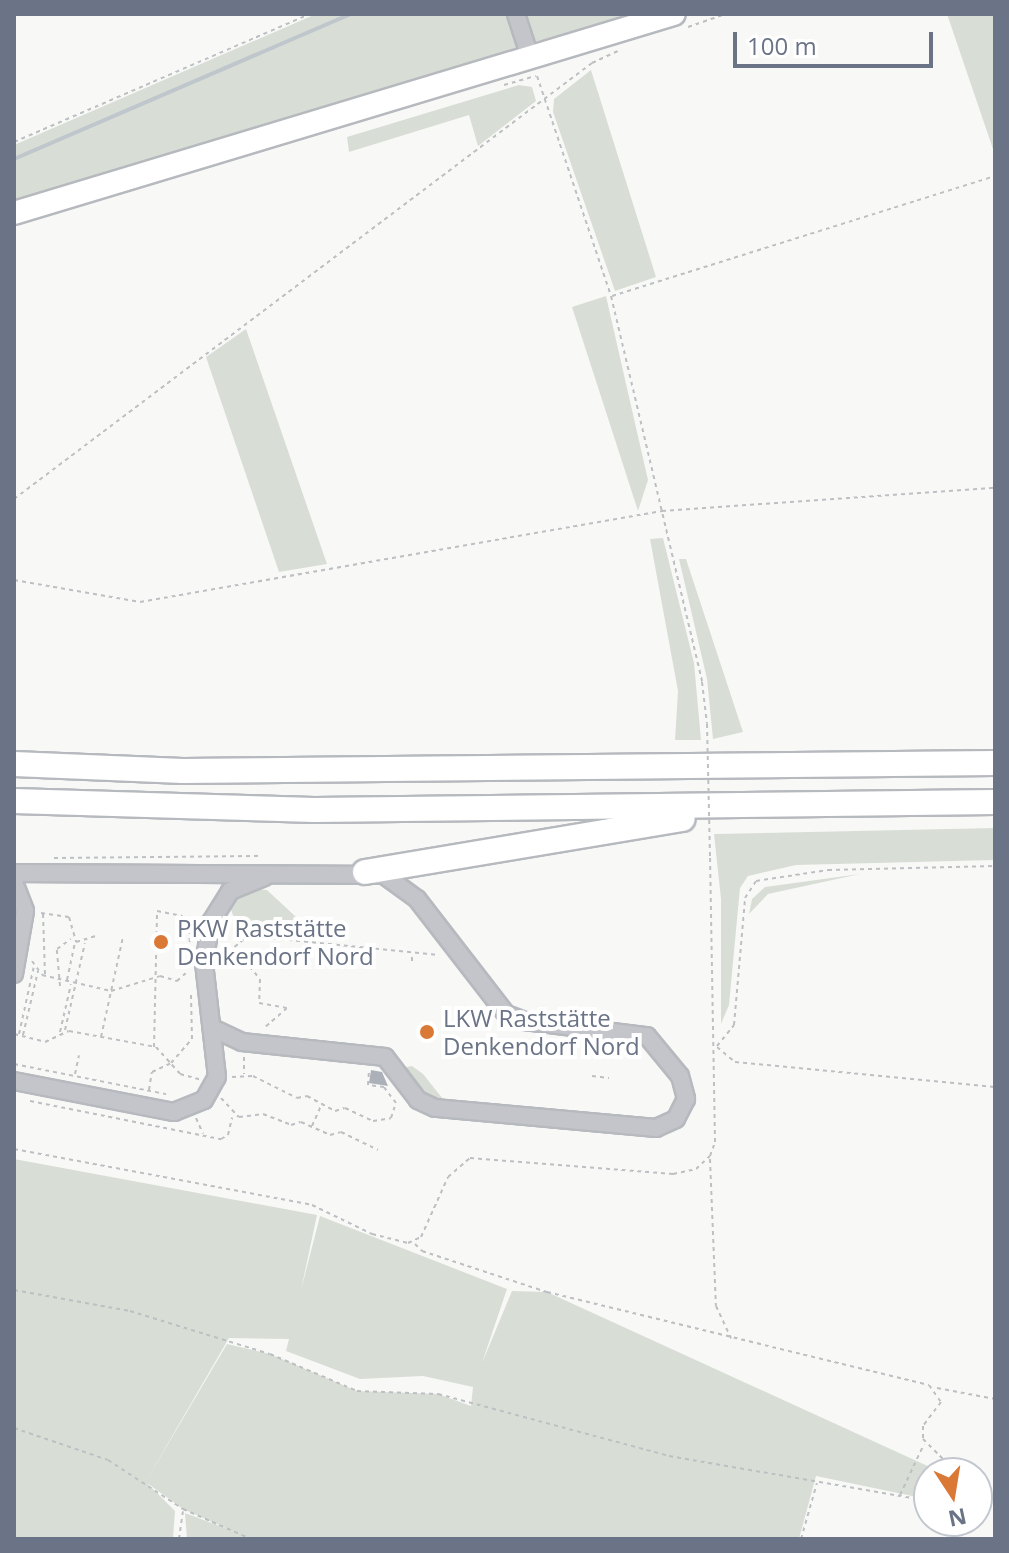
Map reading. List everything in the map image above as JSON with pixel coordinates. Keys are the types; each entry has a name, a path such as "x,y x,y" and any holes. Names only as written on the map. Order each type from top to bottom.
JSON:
{"highway":[{"path":"14,764 183,771 995,763"},
{"path":"14,801 314,810 995,802"},
{"path":"365,872 584,833 797,805"}],"main road":[{"path":"14,213 530,57 678,22"}],"lane":[{"path":"516,14 530,57"},
{"path":"14,873 76,869 269,876 365,872 400,883 500,1009 515,1018 647,1036 683,1080 686,1099 681,1113 670,1124 645,1128 435,1108 411,1092 392,1061 371,1055 244,1042 212,1028"},
{"path":"14,1081 174,1112 204,1100 219,1085 212,1028 197,966 211,922 230,891 269,876"},
{"path":"14,882 25,911 14,974"}],"path":[{"path":"14,142 310,14"},
{"path":"678,22 725,14"},
{"path":"14,499 592,63 624,48"},
{"path":"530,57 611,296 702,682 707,724 716,1046 710,1156 716,1306 733,1340"},
{"path":"611,296 995,176"},
{"path":"14,580 140,602 662,511 995,488"},
{"path":"46,860 72,854 261,856"},
{"path":"716,1046 734,1025 745,898 756,881 840,870 995,866"},
{"path":"149,1090 152,1072 171,1063 192,1039 191,981 197,966 189,922 159,910 154,915 154,1047"},
{"path":"45,976 43,913 69,917 71,938 76,942 85,943 99,935"},
{"path":"289,941 289,931 315,930"},
{"path":"19,953 45,976 60,976 73,985 111,991 160,976 177,981 197,966 215,962 248,936 461,956"},
{"path":"101,1039 123,937"},
{"path":"60,986 57,948 71,938"},
{"path":"67,981 76,942"},
{"path":"60,1034 85,943"},
{"path":"233,947 260,979 259,1003 287,1008 260,1031 244,1035 244,1074"},
{"path":"412,953 412,961"},
{"path":"18,1035 34,965"},
{"path":"18,1035 38,971"},
{"path":"65,1031 73,985"},
{"path":"18,1035 47,1042 65,1031 154,1047 180,1074 219,1085 244,1074 297,1098 307,1096 373,1121 391,1118 396,1103 384,1087 368,1085 371,1055"},
{"path":"716,1046 735,1062 995,1087"},
{"path":"74,1075 79,1055"},
{"path":"14,1064 164,1092"},
{"path":"592,1076 609,1078"},
{"path":"219,1085 222,1103 232,1115 263,1114 330,1135 341,1132 378,1150"},
{"path":"312,1127 322,1104"},
{"path":"14,1149 312,1205 372,1234 415,1243 422,1251 547,1292 733,1340 935,1388 995,1399"},
{"path":"415,1243 448,1177 470,1158 673,1174 696,1169 710,1156"},
{"path":"14,1290 130,1311 270,1354 357,1391 438,1394 583,1437 913,1498"},
{"path":"935,1388 940,1404 923,1426 925,1443 940,1457"},
{"path":"14,1428 108,1460 183,1509 251,1539"},
{"path":"900,1496 917,1448 925,1443"},
{"path":"801,1539 818,1481"},
{"path":"179,1539 183,1509"}],"shaded area":[{"path":"316,14 508,14 519,46 508,57 14,206 14,145"},
{"path":"521,14 651,14 540,47 541,40 532,43"},
{"path":"947,14 995,14 995,155"},
{"path":"591,70 656,277 615,291 553,112 554,99"},
{"path":"519,85 532,87 536,101 478,146 469,115 349,152 347,137"},
{"path":"606,296 648,480 638,511 572,307"},
{"path":"246,329 327,564 279,572 206,357"},
{"path":"663,538 694,663 701,740 675,740 678,691 650,539"},
{"path":"679,559 686,559 743,732 713,739 707,679"},
{"path":"995,828 995,860 796,865 748,876 740,888 729,1005 721,1024 721,899 714,834"},
{"path":"860,874 768,894 749,914 752,899 765,887"},
{"path":"254,889 267,890 310,930 285,928 284,938 239,932 230,907 238,894"},
{"path":"412,1066 423,1074 447,1104 422,1095 406,1067"},
{"path":"14,1159 317,1215 301,1290 320,1216 507,1289 482,1363 512,1291 547,1292 913,1459 913,1496 816,1476 799,1539 187,1539 185,1513 228,1529 183,1509 147,1483 175,1511 173,1539 14,1539","holes":["229,1338 289,1339 286,1351 360,1379 423,1376 473,1387 471,1406 438,1394 357,1391 270,1354 227,1344 145,1483"]}],"building":[{"path":"371,1070 382,1072 388,1086 369,1083"}],"waterway":[{"path":"14,159 350,14"}],"place":[{"name":"PKW Raststätte Denkendorf Nord","path":"161,942"},
{"name":"LKW Raststätte Denkendorf Nord","path":"427,1032"}]}
